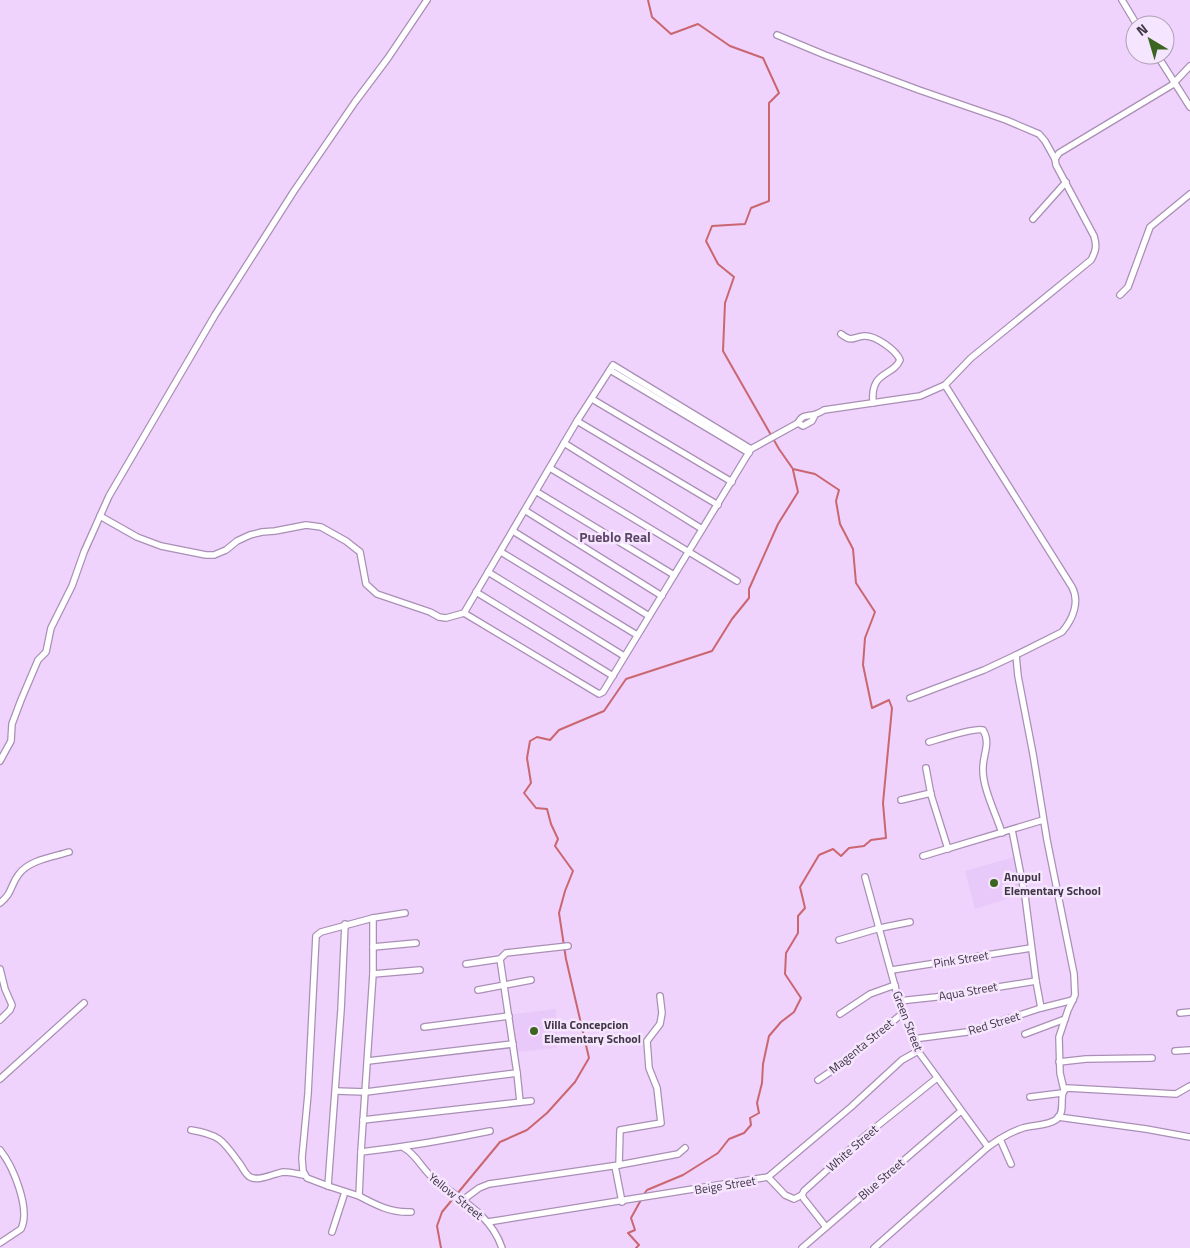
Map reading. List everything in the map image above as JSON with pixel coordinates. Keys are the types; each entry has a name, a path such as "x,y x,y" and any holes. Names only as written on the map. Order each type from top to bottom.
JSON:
{"street":[{"path":"0,761 11,741 12,724 21,700 38,660 46,652 51,628 72,586 84,552 109,496 215,315 319,154 428,0"},
{"path":"1122,0 1132,15"},
{"path":"100,516 137,537 161,546 206,555 214,555 250,535 262,532 306,526 321,527 346,541 360,552 366,584 377,594 430,612 439,617 446,618 464,613 599,694 603,692 750,452 798,423 801,418 808,414 815,415 824,410 920,396 945,385 971,358 1091,260 1096,252 1097,245 1094,236 1056,165 1055,159 1039,134 1006,120 825,55 777,35"},
{"path":"1163,65 1190,107"},
{"path":"1055,159 1059,153 1175,83 1190,66"},
{"path":"1033,219 1066,182"},
{"path":"1120,295 1128,287 1150,227 1190,194"},
{"path":"841,334 848,339 854,340 864,336 874,337 894,350 898,355 900,360 898,365 881,375 877,381 872,396 873,403"},
{"path":"464,613 502,552 577,421 613,364 750,452"},
{"path":"910,698 984,670 1062,632 1077,602 1075,594 1028,515 945,385"},
{"path":"592,399 732,482"},
{"path":"577,421 718,505"},
{"path":"564,444 702,529"},
{"path":"550,468 737,581"},
{"path":"537,492 674,576"},
{"path":"526,511 662,596"},
{"path":"514,531 649,616"},
{"path":"502,552 637,635"},
{"path":"488,572 624,656"},
{"path":"476,592 613,676"},
{"path":"874,1248 988,1147 1024,1128 1049,1122 1058,1117 1062,1111 1063,1092 1059,1062 1059,1038 1076,995 1074,974 1043,820 1016,655"},
{"path":"928,742 974,729 983,730 988,746 983,769 985,785 1002,833"},
{"path":"926,768 931,793 948,849"},
{"path":"901,800 931,793"},
{"path":"923,856 1043,820"},
{"path":"1012,830 1041,1008"},
{"path":"0,903 12,891 14,881 24,868 68,852"},
{"name":"Green Street","path":"865,877 895,985 918,1051 988,1147"},
{"path":"304,1175 302,1158 308,1094 316,936 318,933 345,924 405,913"},
{"path":"359,1196 373,974 373,918"},
{"path":"838,940 910,922"},
{"path":"328,1186 336,1091 345,924"},
{"path":"373,947 416,943"},
{"path":"466,964 500,959 506,953 568,946"},
{"name":"Pink Street","path":"892,970 1031,948"},
{"path":"500,959 520,1102"},
{"path":"0,969 5,989 12,1005 10,1010 0,1020"},
{"path":"373,974 420,970"},
{"path":"478,990 531,980"},
{"name":"Aqua Street","path":"900,1001 936,997 1036,980"},
{"path":"840,1014 870,994 895,985"},
{"path":"622,1202 617,1166 620,1130 658,1125 662,1119 656,1083 649,1068 647,1041 660,1024 662,1013 660,996"},
{"name":"Red Street","path":"913,1039 967,1032 1041,1008 1073,1000"},
{"path":"0,1079 84,1003"},
{"name":"Magenta Street","path":"818,1080 864,1047 904,1012"},
{"path":"1180,1013 1190,1012"},
{"path":"424,1027 508,1016"},
{"path":"1025,1034 1065,1019"},
{"path":"368,1061 513,1044"},
{"path":"1175,1051 1190,1050"},
{"name":"Beige Street","path":"488,1222 622,1202 768,1177 851,1108 902,1060 918,1051"},
{"path":"1059,1062 1086,1059 1152,1058"},
{"path":"336,1091 366,1092 517,1073"},
{"name":"White Street","path":"802,1195 866,1135 936,1078"},
{"path":"1030,1097 1063,1092 1068,1088 1075,1087 1176,1094 1189,1088"},
{"path":"363,1120 531,1101"},
{"name":"Blue Street","path":"802,1248 961,1111"},
{"path":"1058,1117 1190,1137"},
{"path":"191,1130 207,1132 226,1144 250,1177 256,1178 284,1172 304,1175 328,1186 359,1196 388,1210 411,1212"},
{"path":"361,1152 404,1148 423,1142 490,1131"},
{"path":"1000,1139 1011,1164"},
{"name":"Yellow Street","path":"404,1148 434,1179 462,1199 488,1222 498,1236 502,1248"},
{"path":"462,1199 489,1184 617,1166 678,1154 685,1148"},
{"path":"0,1150 6,1157 16,1177 23,1207 21,1229 0,1243"},
{"path":"768,1177 785,1195 794,1199 802,1195 826,1227"},
{"path":"332,1232 345,1192"}],"shaded area":[{"name":"Anupul Elementary School","path":"1014,857 1023,894 975,909 965,871"},
{"name":"Villa Concepcion Elementary School","path":"556,1009 557,1048 515,1052 508,1015"}],"waterway":[{"path":"644,1194 647,1190 683,1175 718,1153 729,1139 744,1133 751,1125 750,1118 759,1113 757,1103 769,1036 781,1022 794,1012 801,998 785,974 786,953 798,933 798,916 805,908 800,887 819,855 833,849 841,856 849,848 864,846 871,840 886,838 883,803 892,708 889,700 872,708 863,665 865,638 875,612 856,583 853,549 840,524 836,501 839,490 815,474 793,469 779,449 723,351 725,303 734,277 718,264 706,241 712,226 745,224 751,208 769,201 769,103 779,93 763,58 730,46 698,24 671,34 652,17 648,0"},
{"path":"441,1248 437,1226 442,1212 500,1142 527,1130 547,1113 575,1082 589,1058 566,959 559,913 573,871 555,846 558,839 547,809 536,808 524,793 531,783 527,758 530,741 537,737 550,740 559,730 604,711 626,679 712,651 732,619 749,598 749,589 778,524 798,492 793,470"},
{"path":"636,1248 639,1245 628,1233 635,1230 631,1218 642,1198"}],"place":[{"name":"Anupul Elementary School","path":"994,883"},
{"name":"Villa Concepcion Elementary School","path":"534,1031"}],"district":[{"name":"Pueblo Real","path":"615,536"}]}
